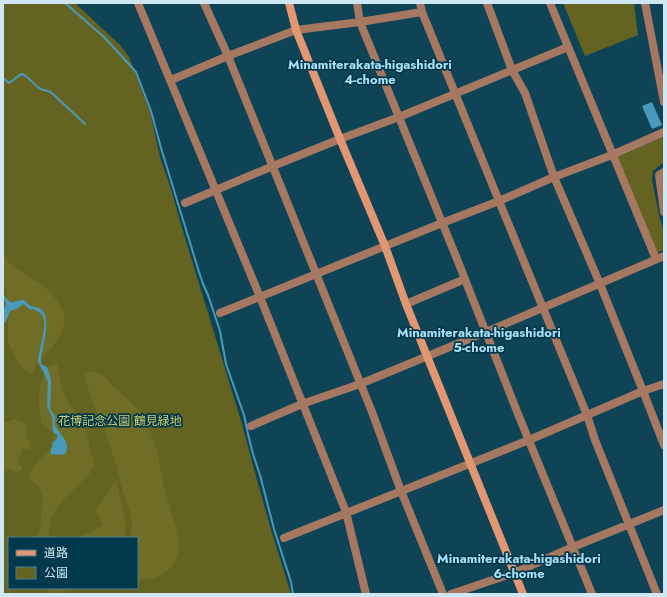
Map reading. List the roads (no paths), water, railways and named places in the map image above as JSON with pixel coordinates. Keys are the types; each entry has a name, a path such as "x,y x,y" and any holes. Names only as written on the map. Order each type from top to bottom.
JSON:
{"street":[{"path":"138,3 260,297 346,512 366,594"},
{"path":"204,3 228,56 372,412 401,491 443,594"},
{"path":"289,3 296,30 385,246 406,304 523,594"},
{"path":"356,3 360,22 592,594"},
{"path":"420,3 422,12 455,94 587,415 595,440 657,594"},
{"path":"487,3 512,70 525,93 554,177 600,284 664,445"},
{"path":"251,426 302,404 360,384 660,258 612,155 550,3"},
{"path":"645,3 664,102"},
{"path":"171,80 296,30 422,12"},
{"path":"185,203 272,166 399,117 568,47"},
{"path":"220,313 499,201 554,177 612,155 664,132"},
{"path":"664,172 659,175 663,194 664,212"},
{"path":"406,304 465,279"},
{"path":"284,538 529,440 643,391 664,384"},
{"path":"451,594 514,573 664,510"}],"water":[{"path":"652,102 662,125 652,129 642,106"},
{"path":"3,293 10,302 24,300 31,306 41,309 45,315 46,328 41,364 47,367 50,376 50,407 55,416 55,425 67,446 65,454 50,454 53,442 57,435 53,432 52,417 47,406 48,382 38,360 44,319 36,310 29,309 23,304 17,309 10,311 3,325 3,312 6,304"}],"waterway":[{"path":"65,3 104,37 136,72 151,111 199,272 220,331 226,364 244,415 253,454 274,529 291,582 293,594"},
{"path":"3,78 9,83 20,75 25,75 38,87 53,94 85,124"}],"district":[{"name":"Minamiterakata-higashidori 4-chome","path":"370,72"},
{"name":"Minamiterakata-higashidori 5-chome","path":"479,340"},
{"name":"Minamiterakata-higashidori 6-chome","path":"519,566"}],"park label":[{"name":"花博記念公園 鶴見緑地","path":"120,421"}]}
